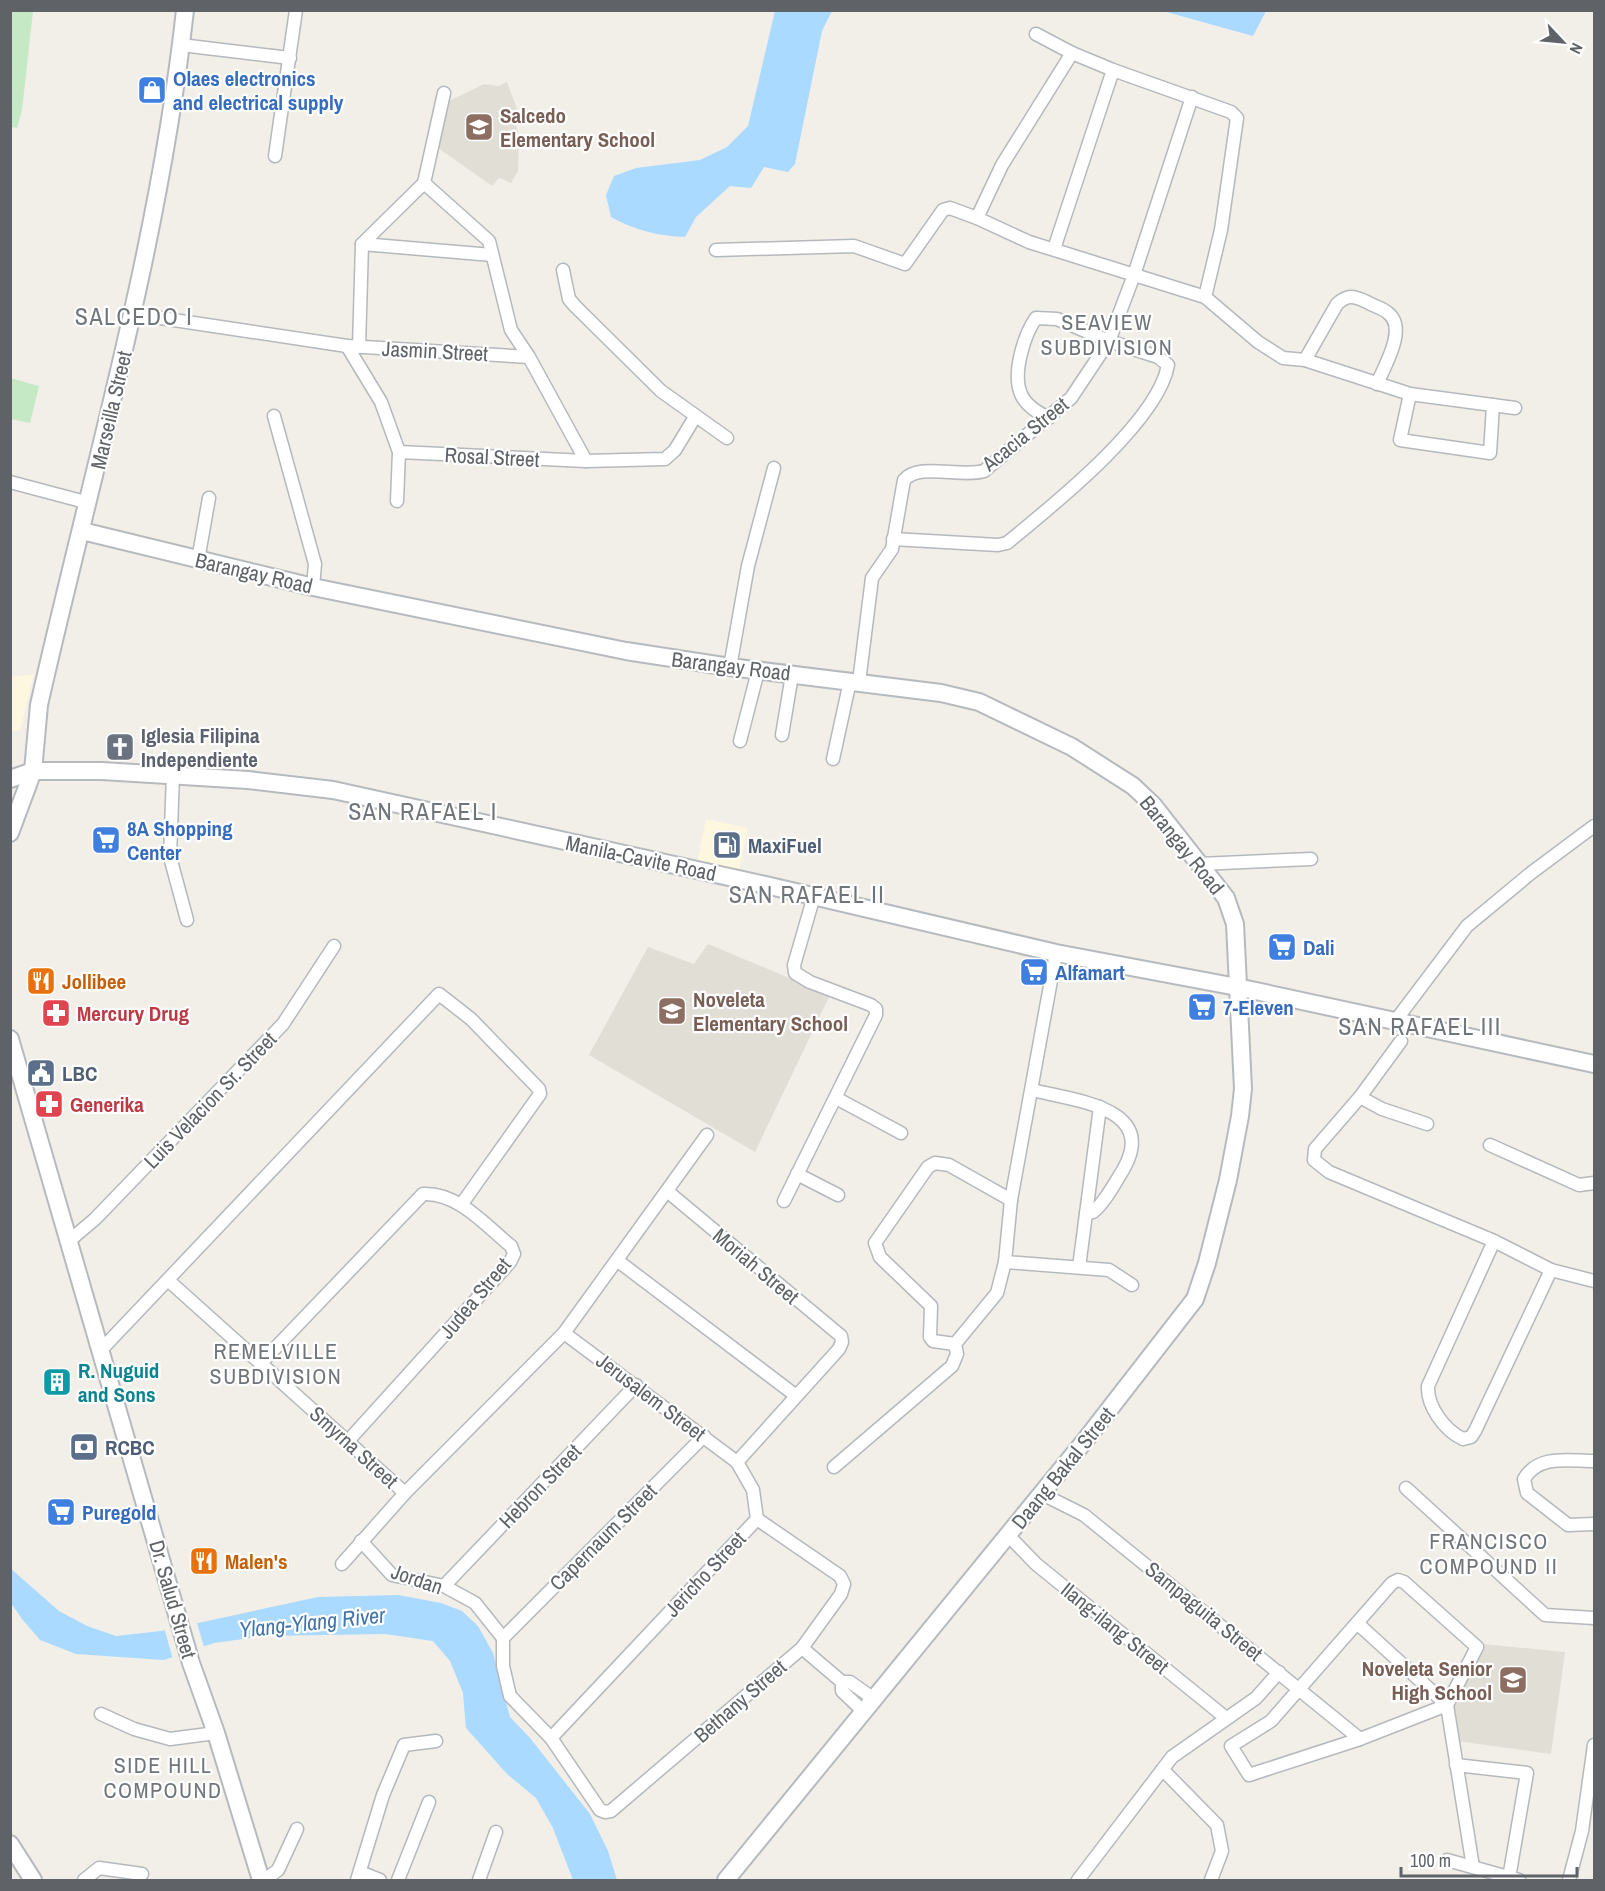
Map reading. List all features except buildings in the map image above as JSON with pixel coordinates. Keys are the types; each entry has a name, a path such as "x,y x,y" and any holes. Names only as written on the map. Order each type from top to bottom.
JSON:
{"main road":[{"name":"Marseilla Street","path":"10,833 33,771 39,705 134,314 181,45 185,10"},
{"name":"Barangay Road","path":"82,531 313,587 626,651 730,668 966,698 1005,714 1072,747 1133,786 1153,805 1232,909 1235,924 1237,987"},
{"name":"Manila-Cavite Road","path":"33,771 173,774 333,790 1056,952 1237,987 1594,1064"},
{"path":"10,779 33,771"},
{"name":"Daang Bakal Street","path":"726,1881 1008,1535 1195,1299 1208,1263 1228,1180 1240,1116 1243,1089 1237,987"},
{"name":"Dr. Salud Street","path":"10,1039 191,1663 216,1733 262,1881"},
{"path":"10,1844 33,1881"}],"street":[{"path":"275,156 296,10"},
{"path":"1036,34 1072,53 1232,112 1237,118 1221,230 1205,297"},
{"path":"181,45 290,58"},
{"path":"977,218 1002,165 1072,53"},
{"path":"1054,249 1113,70"},
{"path":"397,501 399,452 381,402 353,346 362,244 424,183 444,93"},
{"name":"Acacia Street","path":"833,759 854,682 872,578 892,549 904,480 910,474 919,471 975,474 984,471 1071,398 1109,341 1134,275 1192,97"},
{"name":"Jasmin Street","path":"424,183 489,241 511,330 528,357"},
{"path":"716,250 854,246 905,264 943,210 950,208 1029,242 1205,297 1271,352 1283,358 1305,360 1410,394 1515,408"},
{"path":"362,244 492,255"},
{"path":"563,270 572,303 661,391 728,438"},
{"path":"1305,360 1337,304 1345,297 1354,296 1389,313 1395,323 1395,337 1377,384"},
{"name":"Jasmin Street","path":"134,314 353,346 528,357"},
{"path":"894,539 998,545 1007,543 1100,462 1141,418 1167,374 1168,365 1158,357 1109,341 1057,319 1036,318 1030,326 1018,373 1021,395 1033,410 1049,418"},
{"path":"528,357 586,461"},
{"path":"1410,394 1400,440 1430,446 1490,453 1493,405"},
{"path":"274,416 315,564 313,587"},
{"name":"Rosal Street","path":"399,452 586,461 665,459 675,450 695,417"},
{"path":"730,668 748,566 774,468"},
{"path":"10,482 89,503"},
{"path":"198,560 209,498"},
{"path":"740,741 758,671"},
{"path":"782,735 792,675"},
{"path":"173,774 170,857 187,920"},
{"path":"1406,1024 1467,926 1531,873 1594,826"},
{"path":"1200,864 1311,859"},
{"path":"784,1201 876,1015 876,1009 801,978 795,973 794,965 814,896"},
{"name":"Luis Velacion Sr. Street","path":"69,1241 95,1219 283,1024 334,946"},
{"path":"834,1467 952,1366 956,1360 955,1344 997,1293 1005,1262 1011,1200 1056,952"},
{"path":"100,1351 169,1281 439,994 471,1019 539,1089 540,1094 461,1205"},
{"path":"1401,1041 1360,1097 1315,1149 1314,1160 1329,1172 1494,1241 1551,1270 1594,1281"},
{"path":"1032,1090 1100,1107 1121,1117 1127,1124 1130,1160 1100,1205 1093,1212 1086,1213"},
{"path":"1360,1097 1382,1109 1426,1124"},
{"path":"836,1098 901,1133"},
{"path":"1078,1268 1100,1107"},
{"path":"342,1564 405,1492 564,1333 707,1135"},
{"path":"1490,1145 1579,1185 1594,1183"},
{"path":"955,1344 933,1341 930,1337 931,1306 880,1257 875,1243 928,1167 935,1163 949,1165 1011,1200"},
{"path":"797,1174 838,1195"},
{"name":"Moriah Street","path":"667,1191 841,1336 842,1342 839,1349 795,1395"},
{"name":"Judea Street","path":"260,1364 423,1194 434,1193 461,1205 511,1246 514,1254 510,1262 348,1442"},
{"path":"1494,1241 1428,1386 1427,1397 1447,1429 1456,1436 1463,1439 1470,1437 1475,1431 1551,1270"},
{"path":"618,1261 795,1395 737,1462"},
{"path":"1005,1262 1109,1270 1132,1285"},
{"name":"Smyrna Street","path":"169,1281 405,1492"},
{"name":"Jerusalem Street","path":"564,1333 737,1462"},
{"name":"Hebron Street","path":"444,1587 636,1385"},
{"name":"Capernaum Street","path":"503,1638 704,1436"},
{"path":"1594,1461 1547,1460 1531,1468 1524,1479 1527,1493 1568,1526 1594,1524"},
{"name":"Jericho Street","path":"551,1738 757,1519 753,1490 737,1462"},
{"path":"1406,1488 1545,1615 1594,1618"},
{"name":"Sampaguita Street","path":"1041,1494 1084,1515 1360,1738"},
{"name":"Bethany Street","path":"551,1738 600,1810 611,1811 802,1648 841,1594 844,1584 840,1576 757,1519"},
{"name":"Ilang-ilang Street","path":"1008,1535 1036,1564 1226,1718"},
{"name":"Jordan","path":"361,1541 392,1575 444,1587 475,1604 503,1638"},
{"path":"1447,1706 1249,1775 1231,1746 1271,1721 1392,1583 1398,1580 1404,1582 1477,1647 1447,1706 1473,1867"},
{"path":"1357,1623 1447,1706"},
{"path":"503,1638 503,1666 510,1696 551,1738"},
{"path":"802,1648 842,1682 850,1682 869,1705"},
{"path":"1078,1881 1173,1757 1256,1698 1280,1672"},
{"path":"101,1714 134,1729 170,1739 216,1733"},
{"path":"380,1881 358,1876 383,1795 404,1746 436,1741"},
{"path":"1569,1881 1589,1822 1594,1745"},
{"path":"1447,1860 1514,1879 1527,1773 1456,1765"},
{"path":"1163,1770 1217,1825 1222,1851 1210,1881"},
{"path":"398,1881 429,1802"},
{"path":"262,1881 279,1870 297,1828"},
{"path":"480,1880 496,1832"},
{"path":"84,1881 99,1868 142,1874"}],"shaded area":[{"name":"Salcedo Elementary School","path":"507,82 519,114 514,118 519,135 518,171 511,183 499,178 492,186 437,147 445,103 484,84 498,86"},
{"path":"34,674 20,731 11,731 11,677"},
{"path":"706,819 748,828 739,872 697,863"},
{"path":"708,944 830,995 755,1152 589,1055 648,947 694,964"},
{"name":"Noveleta Senior High School","path":"1482,1644 1565,1652 1551,1754 1457,1741 1453,1707"}],"green space":[{"path":"11,10 33,11 22,110 17,128 11,127"},
{"path":"10,378 39,386 30,423 11,419"}],"water":[{"path":"1266,10 1253,36 1163,11"},
{"path":"775,11 832,11 822,31 795,164 788,172 764,167 751,188 730,186 696,217 685,237 647,232 611,217 606,195 614,176 636,168 700,160 727,147 748,126"},
{"name":"Ylang-Ylang River","path":"10,1568 59,1611 87,1626 116,1636 161,1631 318,1597 398,1595 441,1603 462,1611 478,1626 493,1653 510,1717 530,1738 590,1814 608,1851 617,1880 573,1880 553,1828 536,1798 507,1774 466,1728 463,1693 450,1661 433,1641 385,1634 265,1636 214,1643 164,1660 76,1654 40,1640 22,1619 11,1603"}],"pier":[{"path":"196,1620 205,1650 173,1660 164,1627"}],"place":[{"name":"Olaes electronics and electrical supply","path":"152,90"},
{"name":"Salcedo Elementary School","path":"479,127"},
{"name":"Iglesia Filipina Independiente","path":"120,747"},
{"name":"8A Shopping Center","path":"106,840"},
{"name":"MaxiFuel","path":"727,845"},
{"name":"Dali","path":"1282,947"},
{"name":"Alfamart","path":"1034,972"},
{"name":"Jollibee","path":"41,981"},
{"name":"7-Eleven","path":"1202,1007"},
{"name":"Noveleta Elementary School","path":"672,1011"},
{"name":"Mercury Drug","path":"56,1013"},
{"name":"LBC","path":"41,1073"},
{"name":"Generika","path":"49,1104"},
{"name":"R. Nuguid and Sons","path":"57,1382"},
{"name":"RCBC","path":"84,1447"},
{"name":"Puregold","path":"61,1512"},
{"name":"Malen's","path":"204,1561"},
{"name":"Noveleta Senior High School","path":"1513,1680"}],"district":[{"name":"SALCEDO I","path":"134,316"},
{"name":"SEAVIEW SUBDIVISION","path":"1107,334"},
{"name":"SAN RAFAEL I","path":"423,811"},
{"name":"SAN RAFAEL II","path":"807,894"},
{"name":"SAN RAFAEL III","path":"1420,1026"},
{"name":"REMELVILLE SUBDIVISION","path":"276,1364"},
{"name":"FRANCISCO COMPOUND II","path":"1489,1554"},
{"name":"SIDE HILL COMPOUND","path":"163,1778"}]}
